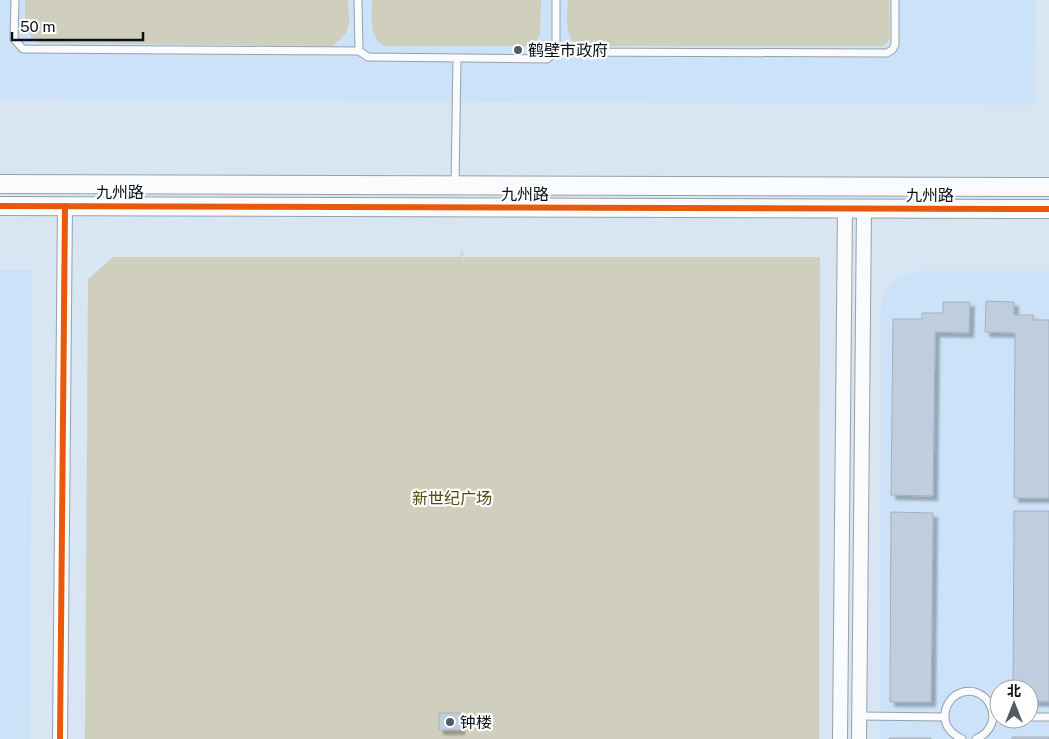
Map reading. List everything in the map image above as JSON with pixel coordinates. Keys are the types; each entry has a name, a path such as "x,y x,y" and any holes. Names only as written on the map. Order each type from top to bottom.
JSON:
{"street":[{"name":"九州路","path":"0,184 1049,187"},
{"name":"九州路","path":"0,206 1049,209"},
{"path":"60,739 65,206"},
{"path":"840,739 845,208"},
{"path":"859,739 864,208"}],"lane":[{"path":"15,0 14,39 23,49 359,51 368,57 547,59 556,52 887,53 895,45 895,0"},
{"path":"358,0 359,51"},
{"path":"556,0 556,52"},
{"path":"456,185 457,58"},
{"path":"962,739 950,730 945,716 946,709 954,696 969,691 984,696 989,702"},
{"path":"859,716 945,716"},
{"path":"976,739 983,736 989,729"}],"path":[{"path":"462,251 462,265"}],"shaded area":[{"name":"鹤壁市政府","path":"0,0 1036,0 1035,105 0,99"},
{"path":"0,270 32,270 30,739 0,739"},
{"path":"917,271 1049,271 1049,739 880,739 881,305 887,286 899,276"}],"green space":[{"path":"25,0 348,0 349,21 344,36 332,46 40,43 33,40 25,24"},
{"path":"372,0 541,0 540,36 535,42 527,46 386,46 376,38 372,26"},
{"path":"568,0 889,0 890,38 882,46 577,46 568,31"},
{"name":"新世纪广场","path":"113,257 820,257 819,739 85,739 88,279"}],"building":[{"path":"986,301 1014,302 1014,315 1033,315 1033,320 1049,320 1049,498 1014,498 1015,333 985,332"},
{"path":"943,302 970,302 969,333 935,332 933,496 891,495 893,319 922,319 922,313 943,313"},
{"path":"1014,511 1049,511 1049,702 1039,702 1039,679 1013,679"},
{"path":"891,512 933,513 931,702 890,702"},
{"name":"钟楼","path":"439,713 460,713 460,730 439,730"},
{"path":"1012,737 1049,737 1049,739 1012,739"},
{"path":"931,738 931,739 889,739"}],"cycle path":[{"path":"0,206 1049,209"},
{"path":"60,739 65,206"}],"place":[{"name":"鹤壁市政府","path":"518,50"},
{"name":"钟楼","path":"450,722"}]}
